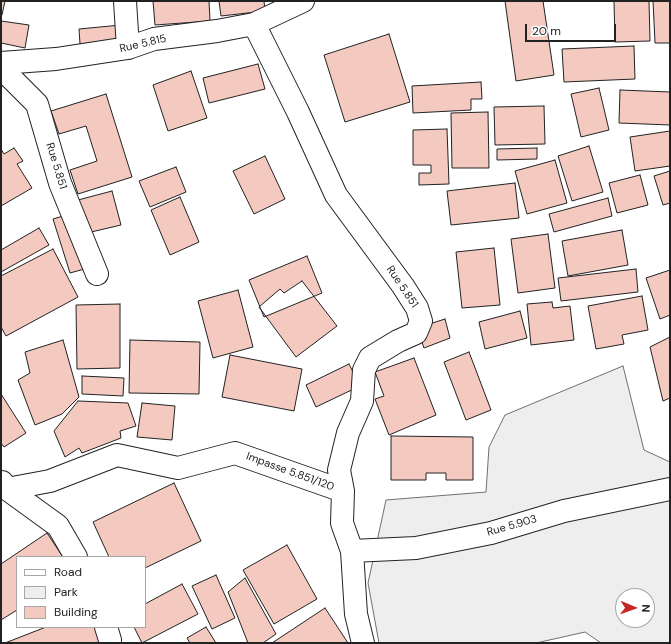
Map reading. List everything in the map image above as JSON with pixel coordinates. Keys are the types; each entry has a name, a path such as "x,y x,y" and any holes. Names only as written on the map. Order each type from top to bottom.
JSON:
{"street":[{"path":"125,1 128,48"},
{"name":"Rue 5.815","path":"1,63 56,60 128,48 154,39 217,31 254,24 304,1"},
{"name":"Rue 5.851","path":"254,24 298,112 336,195 417,308 420,321 416,334 398,341 370,358 364,370 362,401 348,433 339,470 343,491 342,523 352,551 356,614 363,643"},
{"name":"Rue 5.851","path":"1,68 38,104 60,183 97,274"},
{"name":"Impasse 5.851/120","path":"4,485 50,481 117,455 178,468 235,452 343,491"},
{"path":"4,485 58,526 75,556"},
{"name":"Rue 5.903","path":"352,551 416,548 491,533 564,511 670,489"}],"green space":[{"path":"623,366 644,450 670,462 670,643 601,643 585,632 536,643 379,643 368,583 386,500 486,492 489,447 505,415"}],"building":[{"path":"1,1 5,1 2,15 1,15"},
{"path":"153,1 209,1 210,21 155,25"},
{"path":"219,1 264,1 265,11 221,16"},
{"path":"505,1 543,1 554,75 516,81"},
{"path":"614,1 649,1 650,41 615,42"},
{"path":"653,1 670,1 670,43 655,43"},
{"path":"1,21 29,25 25,48 1,43"},
{"path":"121,25 122,41 80,44 79,29"},
{"path":"389,34 410,102 345,122 324,55"},
{"path":"634,46 635,79 564,82 562,49"},
{"path":"258,64 265,89 209,103 203,78"},
{"path":"191,71 207,118 168,131 153,85"},
{"path":"481,82 482,99 471,99 471,110 413,113 412,86"},
{"path":"599,88 609,130 581,137 571,94"},
{"path":"620,90 670,92 670,125 619,123"},
{"path":"106,94 132,177 78,194 70,170 97,161 86,126 59,134 51,111"},
{"path":"544,106 545,144 495,145 494,107"},
{"path":"488,112 489,168 452,168 451,113"},
{"path":"447,129 449,184 419,185 419,173 431,173 431,165 413,165 413,130"},
{"path":"670,131 670,166 635,171 630,137"},
{"path":"589,146 603,192 572,201 558,156"},
{"path":"14,148 23,161 17,164 32,188 1,206 1,149 4,154"},
{"path":"537,148 537,159 497,160 497,149"},
{"path":"265,156 285,199 254,214 233,171"},
{"path":"555,160 567,203 527,214 515,171"},
{"path":"176,167 186,192 150,207 139,181"},
{"path":"670,171 670,203 663,205 654,176"},
{"path":"640,175 648,205 617,213 609,183"},
{"path":"515,183 519,218 451,225 447,191"},
{"path":"112,191 121,225 87,233 78,200"},
{"path":"180,197 199,242 170,255 151,210"},
{"path":"608,198 612,216 554,232 549,214"},
{"path":"70,214 88,268 70,273 53,219"},
{"path":"39,228 49,245 1,272 1,250"},
{"path":"622,230 628,265 568,276 562,241"},
{"path":"548,234 555,288 518,293 511,239"},
{"path":"494,248 500,305 462,308 456,252"},
{"path":"53,249 78,297 6,336 1,327 1,276"},
{"path":"307,256 322,293 264,317 249,280"},
{"path":"636,269 638,292 561,301 558,278"},
{"path":"670,270 670,315 660,319 646,278"},
{"path":"302,281 337,326 296,357 259,307 280,289 284,293"},
{"path":"238,290 253,347 213,358 198,301"},
{"path":"642,296 648,330 622,335 624,344 596,349 588,306"},
{"path":"552,302 553,308 570,306 574,340 531,345 527,304"},
{"path":"120,304 120,368 77,369 76,305"},
{"path":"520,311 527,338 485,349 479,322"},
{"path":"445,319 450,338 424,348 417,328"},
{"path":"670,337 670,398 663,401 650,347"},
{"path":"63,340 79,397 62,414 35,425 18,380 30,373 25,352"},
{"path":"130,340 200,342 199,394 129,393"},
{"path":"469,352 491,410 466,420 444,362"},
{"path":"230,355 302,369 294,411 222,397"},
{"path":"414,358 436,415 389,435 375,399 384,396 375,372"},
{"path":"349,364 360,386 316,407 306,385"},
{"path":"82,376 124,378 123,396 82,394"},
{"path":"1,394 26,433 4,447 1,443"},
{"path":"78,401 128,403 136,426 120,431 121,438 82,453 79,448 65,457 54,431"},
{"path":"142,403 175,406 172,440 137,437"},
{"path":"391,436 473,437 473,480 446,480 446,473 426,473 426,480 391,480"},
{"path":"174,483 201,541 146,568 146,556 109,556 93,522"},
{"path":"47,533 62,556 16,556 16,611 1,620 1,564"},
{"path":"287,545 317,599 274,624 243,570"},
{"path":"216,575 235,618 212,629 192,586"},
{"path":"245,578 276,634 263,643 248,643 228,592"},
{"path":"182,584 198,614 142,643 134,628 146,628 146,603"},
{"path":"325,608 348,643 272,643"},
{"path":"206,627 216,643 190,643 187,638"},
{"path":"43,628 97,628 103,643 5,643"}]}
